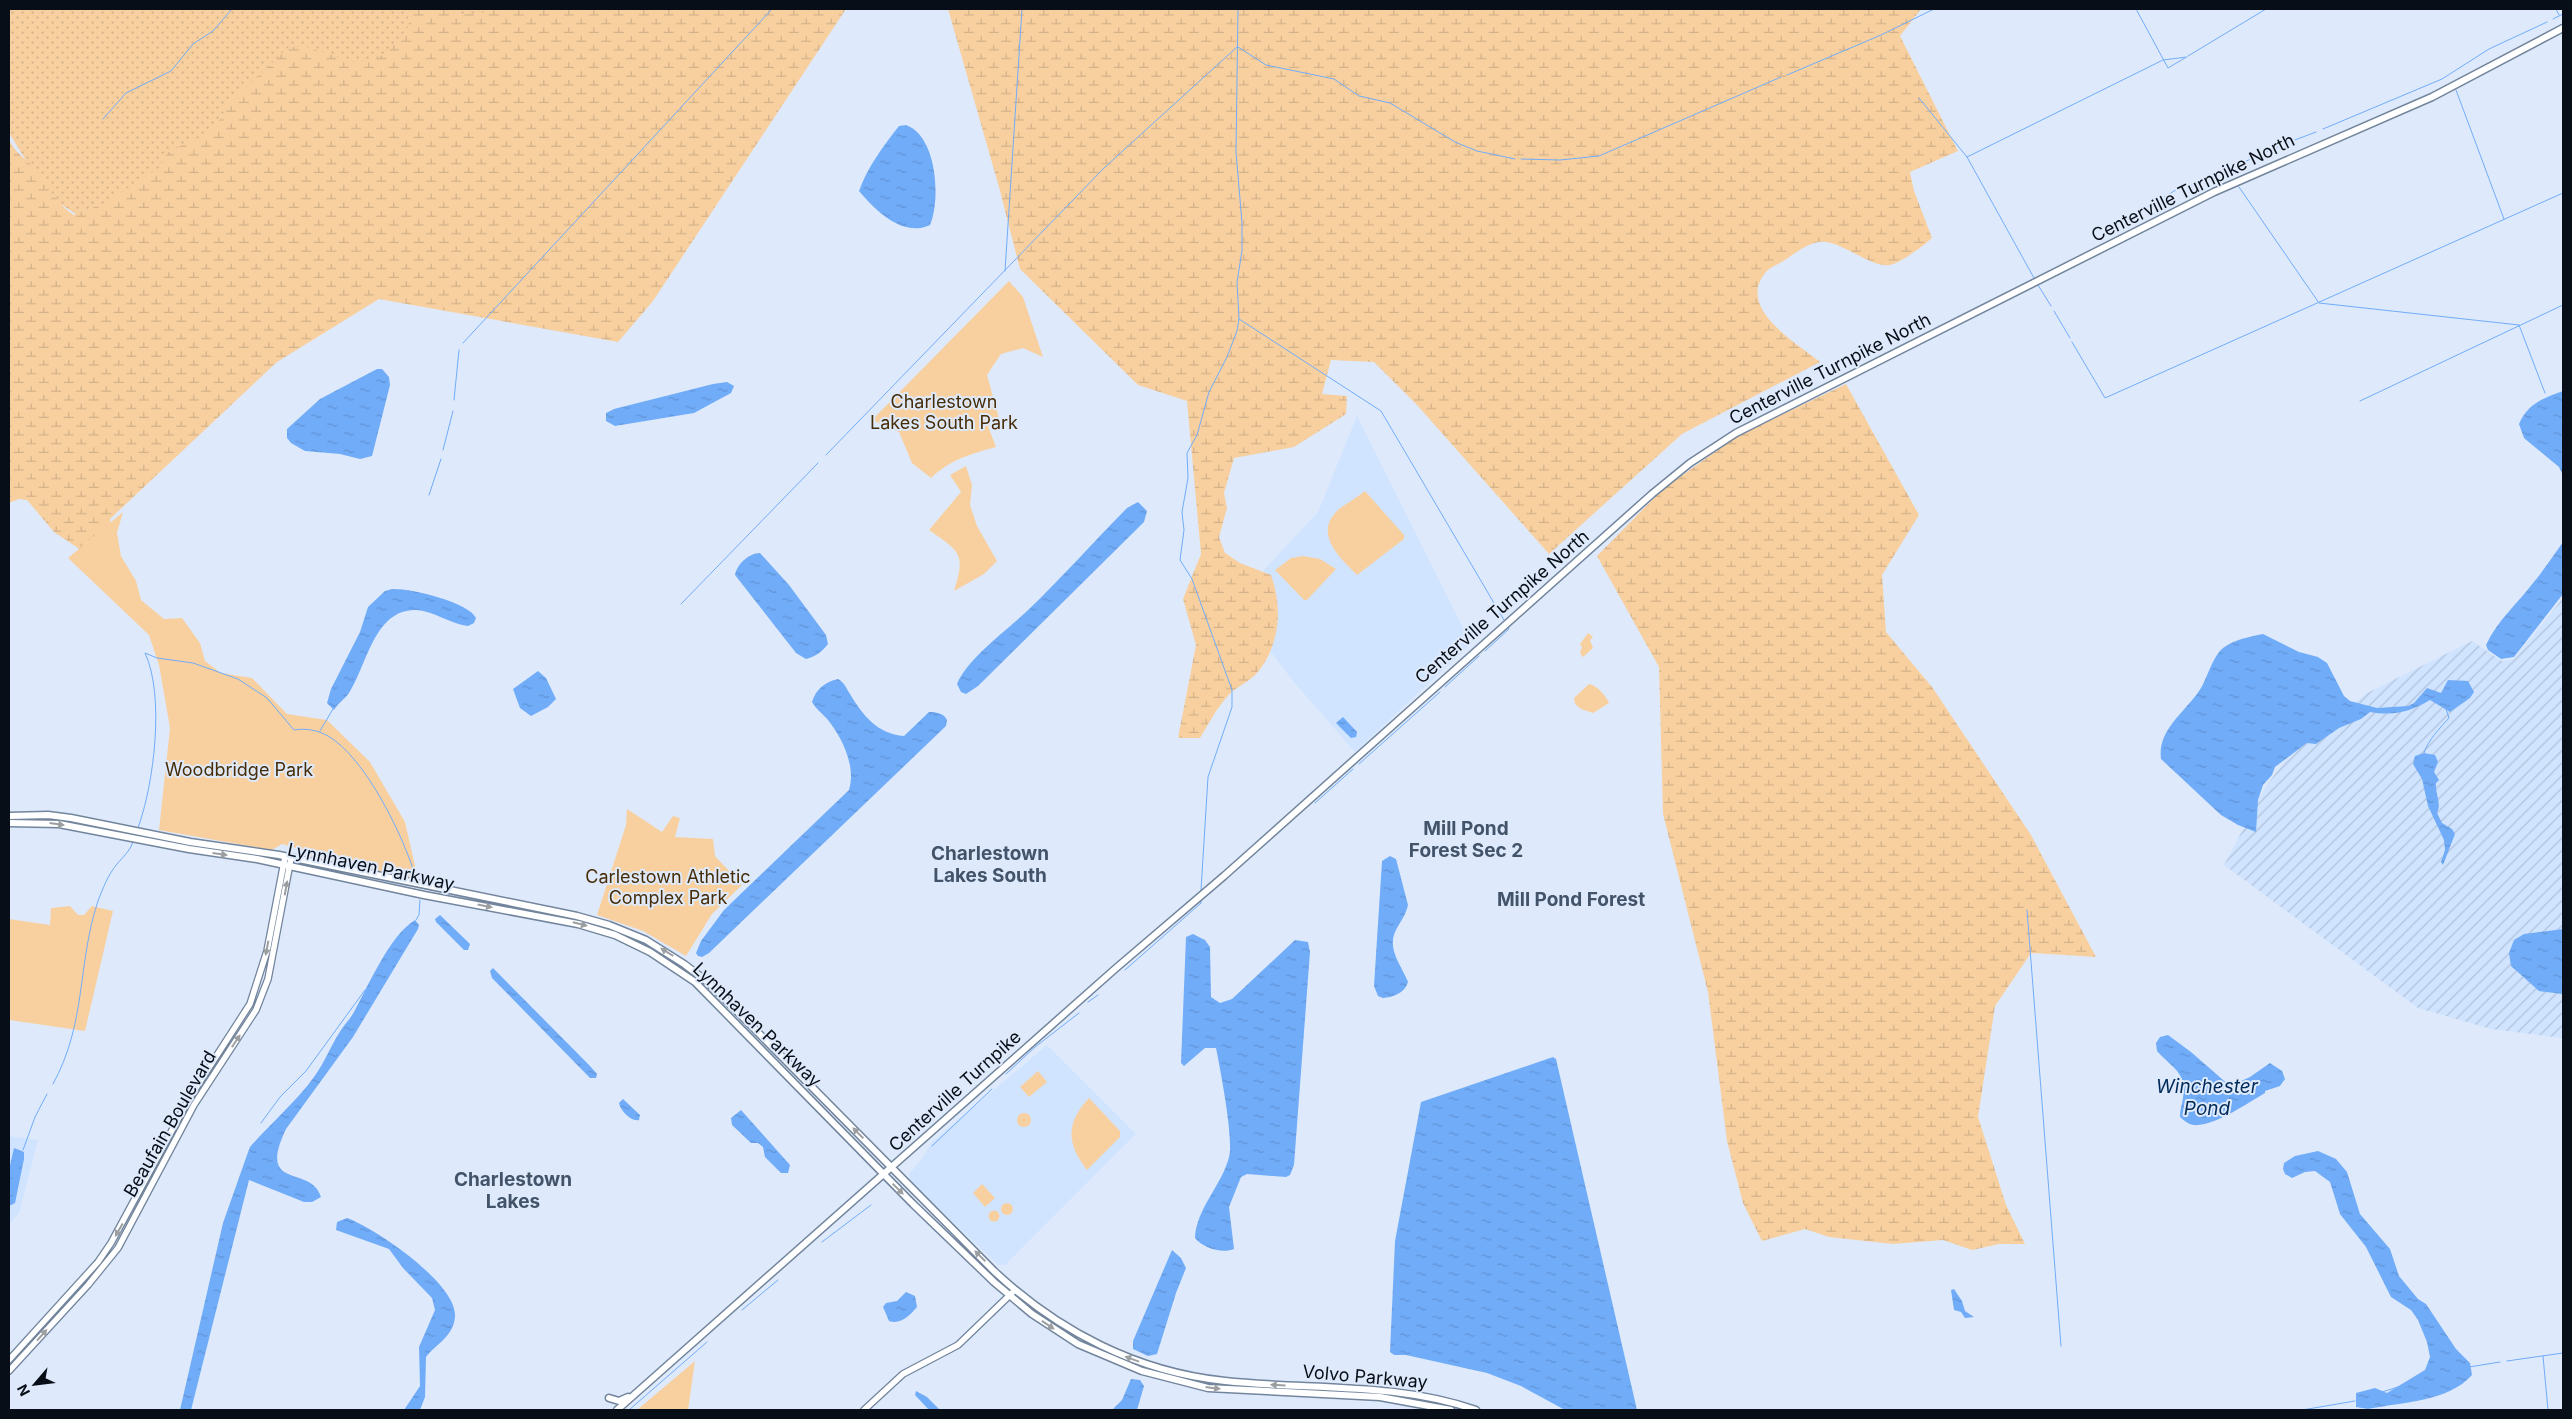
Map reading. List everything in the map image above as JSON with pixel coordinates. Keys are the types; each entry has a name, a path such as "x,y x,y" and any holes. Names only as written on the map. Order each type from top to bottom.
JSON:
{"main road":[{"name":"Centerville Turnpike North","path":"1211,887 1657,489 1717,444 2214,192 2432,97 2563,28"},
{"name":"Lynnhaven Parkway","path":"9,816 21,814 64,817 148,838"},
{"name":"Lynnhaven Parkway","path":"9,822 58,824 148,838 578,924 615,935 650,952 683,973 707,993 884,1175 1009,1295 1064,1336 1120,1364 1185,1383 1251,1391"},
{"name":"Lynnhaven Parkway","path":"173,843 288,857 576,916 615,927 646,940 684,964 709,983 1015,1290 1067,1328 1123,1356 1194,1377 1250,1383"},
{"name":"Centerville Turnpike","path":"623,1410 884,1175 1211,887"},
{"name":"Centerville Turnpike","path":"617,1410 716,1321 721,1320"},
{"name":"Volvo Parkway","path":"1250,1383 1393,1391 1438,1399 1476,1410"},
{"path":"610,1398 619,1401 640,1390"},
{"name":"Volvo Parkway","path":"1251,1391 1380,1397 1451,1410"}],"street":[{"name":"Beaufain Boulevard","path":"9,1371 97,1274 118,1248 194,1105 256,1010 268,979 288,857"},
{"name":"Beaufain Boulevard","path":"9,1360 107,1249 190,1096 249,1007 262,969 287,865"},
{"path":"864,1410 903,1374 958,1345 1015,1290"}],"shaded area":[{"path":"1357,416 1471,644 1355,752 1293,681 1264,643 1263,571 1318,512"},
{"path":"2563,598 2563,1038 2491,1029 2418,1008 2224,865 2266,786 2285,761 2367,693 2472,641 2502,661 2514,659"},
{"path":"1047,1045 1136,1134 1005,1265 998,1265 911,1182 909,1174 921,1160 932,1142"},
{"path":"9,1136 38,1140 19,1213 9,1224"}],"green space":[{"path":"9,9 498,9 96,227 48,196 9,133"},
{"path":"407,9 451,9 458,15 489,12 495,9 846,9 653,301 618,342 379,299 277,362 110,519 113,535 81,550 54,532 27,500 19,499 9,503 9,140 18,153 36,169 56,199 74,215 105,203 159,168 167,153 215,128 227,106 289,47 307,47 356,63 373,60 388,52 409,26"},
{"path":"948,9 1921,9 1900,36 1958,151 1910,172 1914,191 1932,238 1906,257 1890,265 1883,265 1867,260 1834,244 1820,242 1804,247 1766,272 1758,285 1758,299 1763,311 1785,335 1820,362 1682,434 1549,554 1417,405 1374,362 1331,360 1322,394 1347,396 1346,414 1294,447 1234,458 1224,493 1227,508 1219,537 1225,553 1240,563 1271,575 1275,587 1278,613 1275,639 1271,651 1257,673 1227,697 1200,738 1178,738 1196,645 1183,599 1201,554 1187,401 1138,385 1020,269 999,187"},
{"name":"Charlestown Lakes South Park","path":"1009,281 1023,297 1043,357 1023,348 1001,354 987,375 1000,422 988,426 996,447 954,462 931,478 912,463 899,432 872,420"},
{"path":"1846,384 1919,515 1882,575 1886,632 1932,687 2031,835 2096,957 2031,953 1995,1006 1978,1117 2006,1205 2025,1244 1999,1244 1972,1250 1943,1240 1893,1244 1829,1237 1805,1229 1762,1241 1743,1203 1727,1141 1708,992 1663,814 1659,667 1597,556 1662,490 1737,436"},
{"path":"966,466 972,485 970,505 977,526 997,561 984,574 954,591 960,569 958,554 948,543 929,530 961,492 950,475"},
{"path":"1365,491 1404,535 1404,539 1357,575 1343,561 1332,545 1328,536 1328,527 1331,518 1339,509"},
{"name":"Woodbridge Park","path":"123,512 117,533 121,556 136,581 141,600 164,619 182,618 200,643 205,661 221,673 252,678 287,714 327,720 370,762 405,822 418,879 305,858 299,849 282,844 272,850 159,830 170,728 159,665 149,635 68,558"},
{"path":"1303,556 1320,559 1336,569 1307,600 1304,600 1275,570 1291,558"},
{"path":"1588,633 1593,637 1590,640 1593,648 1583,657 1580,653 1582,647 1580,644"},
{"path":"1589,684 1601,691 1609,703 1593,713 1581,709 1575,704 1574,698"},
{"name":"Carlestown Athletic Complex Park","path":"627,809 662,832 673,816 680,818 675,837 713,839 715,856 742,885 712,914 686,956 643,931 597,915 626,825"},
{"path":"70,906 78,915 84,915 92,906 113,911 85,1031 9,1020 9,919 50,925 51,908"},
{"path":"1038,1071 1047,1082 1029,1097 1020,1087"},
{"path":"1089,1098 1120,1131 1120,1137 1087,1170 1075,1151 1072,1133 1076,1116"},
{"path":"1021,1113 1027,1113 1031,1120 1027,1127 1021,1127 1017,1123 1017,1117"},
{"path":"982,1184 995,1198 985,1207 973,1193"},
{"path":"1005,1203 1009,1203 1013,1209 1009,1215 1005,1215 1001,1211 1001,1207"},
{"path":"994,1210 1000,1216 994,1222 988,1216"},
{"path":"695,1361 688,1410 637,1410"}],"water":[{"path":"906,125 916,131 924,142 934,169 935,200 933,214 930,225 920,228 910,228 890,220 881,214 859,191 871,165 882,149 899,126"},
{"path":"377,369 382,369 389,377 390,385 372,456 360,459 340,454 305,451 291,443 287,438 287,429 320,399"},
{"path":"727,382 734,386 731,393 694,413 615,426 606,421 606,413 614,409"},
{"path":"2563,391 2563,475 2559,467 2524,438 2519,424 2527,411 2537,402"},
{"path":"1138,502 1147,511 1144,522 978,686 966,694 961,692 957,684 978,655 1026,612 1127,508"},
{"path":"2563,542 2563,594 2514,657 2501,659 2488,650 2486,645 2501,620 2527,591"},
{"path":"756,553 760,553 789,585 826,635 828,644 816,655 806,659 796,653 735,575 738,567 744,560"},
{"path":"392,589 438,597 462,607 471,612 476,618 474,623 468,626 417,610 402,612 391,618 381,628 349,693 334,710 327,703 331,689 360,632 368,607 385,591"},
{"path":"2263,634 2299,652 2318,657 2327,663 2344,696 2350,701 2377,708 2408,706 2414,703 2427,688 2441,693 2448,680 2468,681 2474,692 2470,698 2450,712 2430,700 2402,712 2387,714 2370,712 2361,719 2339,728 2316,744 2307,743 2275,767 2272,775 2263,785 2258,800 2256,832 2238,825 2221,815 2161,759 2161,748 2168,729 2201,688 2219,652 2237,640"},
{"path":"538,671 546,678 556,699 548,707 531,716 520,708 513,689"},
{"path":"838,679 844,684 866,716 886,732 904,736 929,712 942,714 947,720 946,726 709,953 702,957 698,956 696,953 701,941 724,910 849,790 851,772 843,744 828,720 812,702 816,693 822,687"},
{"path":"1343,717 1357,732 1356,737 1351,738 1336,723"},
{"path":"2424,753 2435,755 2438,762 2434,772 2439,780 2436,783 2439,802 2437,813 2442,823 2452,829 2455,834 2443,865 2441,862 2445,850 2444,840 2428,806 2422,779 2413,764 2415,756"},
{"path":"1390,856 1396,859 1408,905 1393,937 1393,944 1396,957 1408,982 1398,994 1383,998 1378,996 1374,986 1382,861"},
{"path":"440,915 470,944 468,950 464,950 436,922 435,919"},
{"path":"415,920 419,925 418,929 353,1037 286,1129 278,1149 277,1162 281,1170 307,1181 315,1187 321,1197 312,1202 304,1202 249,1180 191,1410 180,1410 223,1223 250,1147 299,1096 314,1077 337,1036 354,1012 388,949 406,927"},
{"path":"2563,929 2563,994 2539,991 2511,966 2509,953 2514,940 2524,934"},
{"path":"1193,934 1205,940 1210,947 1211,997 1220,1003 1232,999 1295,940 1308,942 1310,952 1294,1165 1290,1175 1286,1177 1247,1174 1241,1177 1229,1207 1234,1249 1224,1251 1203,1245 1195,1238 1196,1227 1204,1207 1226,1167 1229,1157 1230,1136 1216,1048 1205,1048 1184,1066 1181,1063 1186,937"},
{"path":"493,968 590,1066 597,1074 596,1078 590,1078 492,978 490,971"},
{"name":"Winchester Pond","path":"2168,1035 2230,1086 2250,1077 2270,1063 2282,1071 2285,1079 2280,1086 2265,1091 2265,1093 2223,1117 2206,1124 2190,1124 2180,1117 2184,1089 2183,1082 2173,1066 2157,1051 2156,1043 2160,1037"},
{"path":"1553,1057 1556,1059 1637,1410 1565,1410 1521,1386 1487,1373 1406,1355 1394,1355 1390,1352 1395,1241 1421,1102"},
{"path":"623,1099 640,1115 639,1120 629,1117 624,1112 619,1103"},
{"path":"741,1110 790,1165 788,1173 781,1173 765,1157 763,1147 758,1143 751,1143 732,1125 731,1118"},
{"path":"14,1148 24,1152 24,1159 15,1203 9,1206 9,1170"},
{"path":"2318,1151 2336,1159 2347,1172 2360,1214 2390,1249 2399,1276 2418,1299 2426,1304 2456,1349 2470,1363 2472,1375 2462,1384 2450,1391 2424,1400 2368,1409 2356,1407 2356,1393 2375,1388 2387,1393 2425,1370 2430,1357 2427,1342 2418,1320 2411,1310 2391,1297 2366,1247 2340,1214 2330,1182 2315,1171 2305,1172 2292,1178 2285,1174 2283,1169 2284,1163 2295,1156"},
{"path":"347,1218 376,1233 413,1259 443,1289 452,1304 455,1317 454,1324 448,1335 426,1357 425,1397 420,1410 404,1410 420,1386 419,1347 435,1310 432,1298 403,1268 389,1249 336,1230 337,1222"},
{"path":"1172,1250 1181,1258 1186,1268 1157,1354 1148,1356 1133,1349 1133,1341"},
{"path":"1954,1289 1962,1301 1965,1311 1974,1317 1965,1318 1961,1312 1954,1310 1951,1290"},
{"path":"906,1292 915,1296 917,1307 908,1316 897,1322 889,1321 883,1307 886,1303 897,1301"},
{"path":"1131,1379 1140,1380 1144,1386 1137,1410 1112,1410 1122,1400"},
{"path":"916,1391 927,1397 940,1410 929,1410 915,1395"}],"waterway":[{"path":"103,119 126,93 171,71 193,44 213,31 232,9"},
{"path":"463,343 772,9"},
{"path":"1005,271 1022,9"},
{"path":"1201,890 1208,777 1232,707 1232,690 1192,579 1180,560 1184,530 1182,512 1188,478 1187,453 1197,435 1209,392 1227,357 1237,331 1239,319 1237,282 1242,251 1242,223 1236,152 1238,9"},
{"path":"1787,75 1881,35 1934,9"},
{"path":"2136,9 2168,68 2185,58"},
{"path":"2188,56 2266,9"},
{"path":"2556,9 2559,15"},
{"path":"2553,19 2563,14"},
{"path":"2323,129 2442,79 2489,49 2547,22"},
{"path":"826,455 1104,168 1237,47"},
{"path":"1238,47 1266,65 1334,79 1359,96 1390,103 1455,142 1477,151 1515,159"},
{"path":"1967,157 2163,60 2187,57"},
{"path":"1521,159 1560,160 1599,156 1781,77"},
{"path":"2456,90 2504,219"},
{"path":"1919,98 1967,157 2034,278"},
{"path":"2287,143 2316,132"},
{"path":"2125,221 2179,188 2193,185 2282,145"},
{"path":"2239,187 2319,303 2519,325"},
{"path":"2072,342 2105,398 2563,193"},
{"path":"2038,285 2051,306"},
{"path":"2360,401 2563,305"},
{"path":"2054,311 2070,338"},
{"path":"1239,319 1381,411 1504,620"},
{"path":"2519,325 2545,393"},
{"path":"454,400 459,350"},
{"path":"443,450 453,411"},
{"path":"429,495 441,459"},
{"path":"681,604 818,463"},
{"path":"1485,651 1509,629 1508,627"},
{"path":"138,828 144,810 153,765 156,716 155,692 145,653 157,658 193,663 238,679 267,698 294,730 307,729 320,732 342,746 356,761 382,800 403,842 416,879"},
{"path":"1445,687 1479,656"},
{"path":"1359,764 1440,692"},
{"path":"320,731 333,709"},
{"path":"2424,753 2431,739 2449,718 2446,709"},
{"path":"1315,803 1353,769"},
{"path":"53,1084 64,1061 77,1015 91,924 98,901 111,873 133,842"},
{"path":"416,920 419,915 420,900"},
{"path":"1125,970 1201,903 1201,900"},
{"path":"2027,910 2061,1346"},
{"path":"261,1123 280,1097 306,1071 365,990"},
{"path":"1088,1002 1098,995"},
{"path":"1006,1074 1035,1047 1079,1013"},
{"path":"932,1146 992,1089"},
{"path":"23,1150 35,1117 47,1094"},
{"path":"822,1242 871,1205"},
{"path":"742,1310 778,1280"},
{"path":"629,1410 707,1342"},
{"path":"2507,1361 2563,1353"},
{"path":"2543,1356 2548,1410"},
{"path":"2469,1367 2500,1362"},
{"path":"2382,1392 2398,1387"},
{"path":"2302,1410 2355,1401"}],"district":[{"name":"Mill Pond Forest Sec 2","path":"1466,839"},
{"name":"Charlestown Lakes South","path":"990,864"},
{"name":"Mill Pond Forest","path":"1571,899"},
{"name":"Charlestown Lakes","path":"513,1190"}]}
